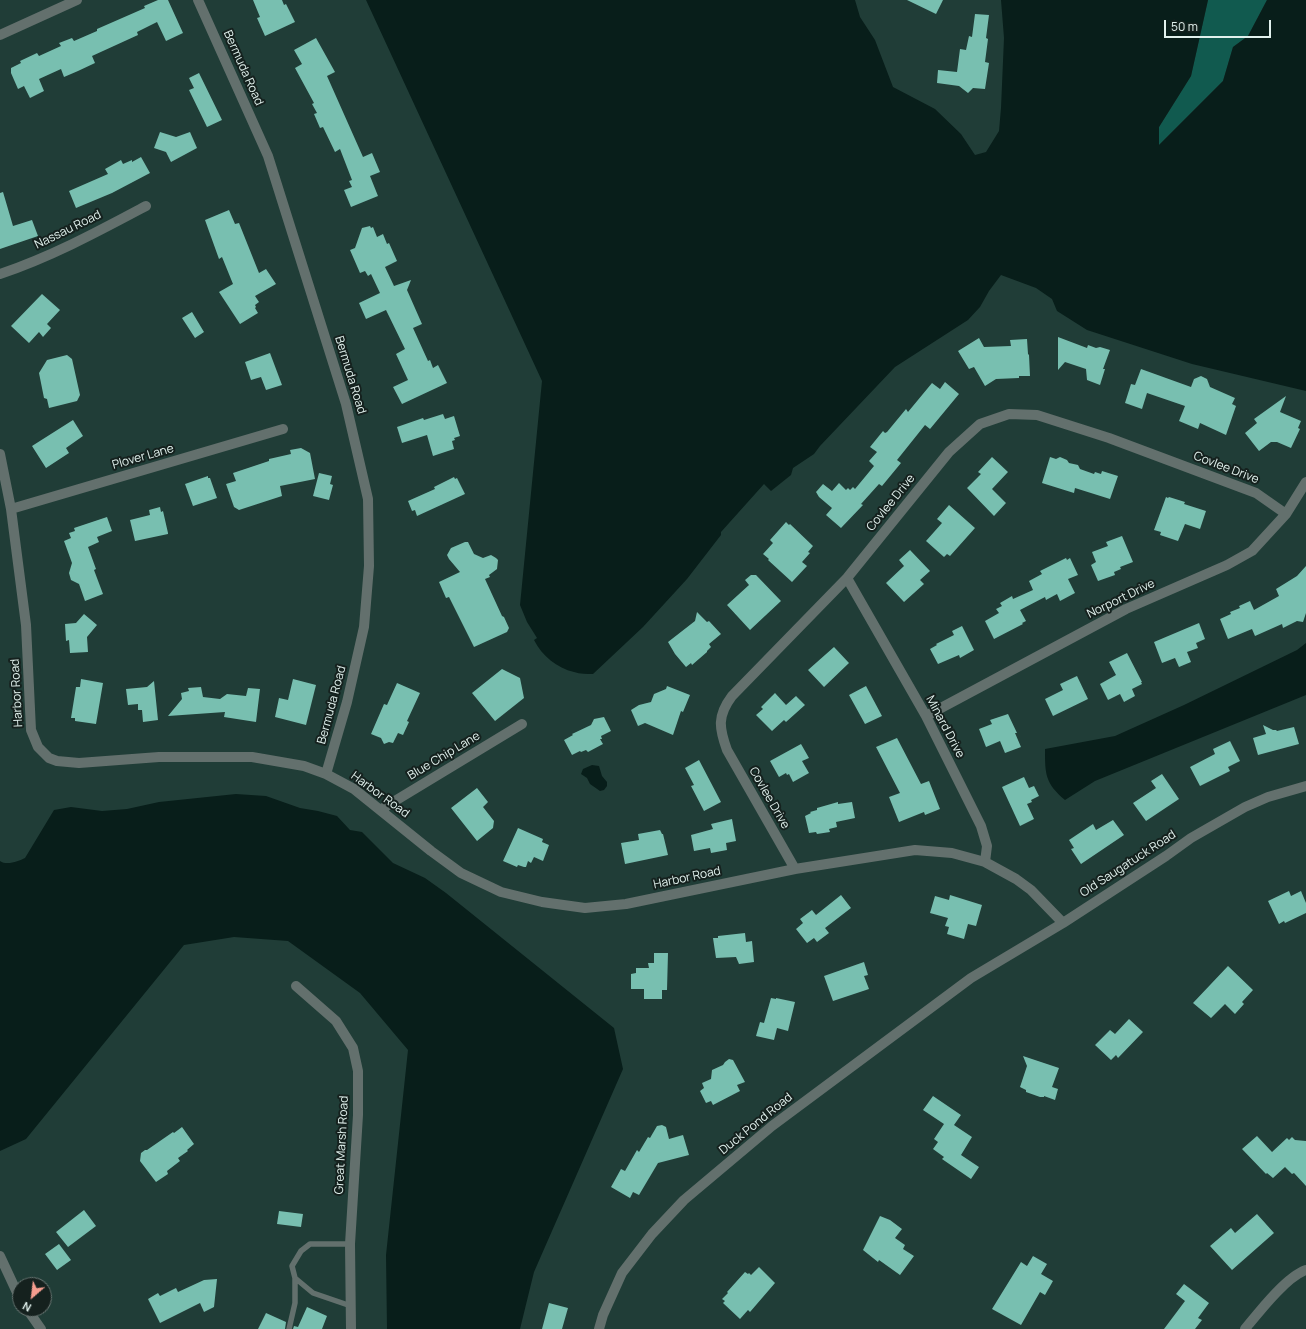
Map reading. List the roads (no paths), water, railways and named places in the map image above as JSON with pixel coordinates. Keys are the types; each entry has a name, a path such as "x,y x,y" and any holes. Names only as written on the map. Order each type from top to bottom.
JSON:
{"street":[{"path":"0,35 77,0"},
{"name":"Bermuda Road","path":"198,0 268,156 346,404 368,499 369,566 364,626 347,702 326,774"},
{"name":"Nassau Road","path":"0,274 23,266 88,236 146,206"},
{"name":"Covlee Drive","path":"795,869 727,750 721,730 722,714 725,705 847,578 949,452 980,424 1010,414 1037,415 1109,438 1256,493 1286,514"},
{"name":"Plover Lane","path":"11,509 283,429"},
{"name":"Harbor Road","path":"0,454 11,509 26,625 31,730 38,747 49,758 57,761 79,763 159,757 252,757 304,766 326,774 354,789 431,851 461,873 501,892 542,902 585,908 626,904 795,869 915,850 952,853 985,862"},
{"name":"Norport Drive","path":"926,716 1126,609 1228,565 1252,551 1286,514 1306,482"},
{"name":"Minard Drive","path":"847,578 926,716 981,826 987,846 985,862"},
{"name":"Blue Chip Lane","path":"380,810 522,724"},
{"name":"Old Saugatuck Road","path":"971,978 1063,922 1222,819 1245,806 1268,796 1306,786"},
{"path":"985,862 1016,879 1031,890 1063,922"},
{"name":"Duck Pond Road","path":"599,1329 603,1315 622,1273 652,1234 684,1200 772,1126 971,978"},
{"name":"Great Marsh Road","path":"296,986 336,1021 353,1048 358,1071 358,1115 350,1244 351,1329"},
{"path":"0,1256 12,1282"},
{"path":"1245,1329 1272,1297 1300,1272 1306,1270"},
{"path":"33,1317 41,1329"}],"lane":[{"path":"289,1329 295,1303 295,1278 292,1266 301,1251 310,1244 350,1244"},
{"path":"295,1278 313,1293 351,1306"}],"water":[{"path":"366,0 855,0 860,17 875,40 893,87 935,109 961,134 975,155 986,152 999,131 1004,38 1001,0 1208,0 1191,76 1159,127 1159,145 1223,81 1233,47 1248,36 1267,0 1306,0 1306,391 1192,364 1087,330 1057,311 1052,299 1036,288 1001,275 989,291 980,307 968,320 895,367 814,454 793,468 791,475 771,491 764,484 721,532 721,535 687,579 643,627 593,674 579,673 562,668 546,656 537,646 534,640 537,638 527,622 520,605 542,381"},
{"path":"1306,643 1306,695 1095,781 1065,800 1058,794 1050,783 1046,772 1045,749 1115,736 1184,705 1297,650"},
{"path":"592,765 599,766 602,776 607,782 607,786 604,790 600,791 590,784 587,778 581,774 583,769"},
{"path":"236,794 266,796 300,808 337,816 350,830 362,832 393,863 425,878 446,893 614,1028 623,1069 534,1272 520,1329 387,1329 386,1255 408,1050 360,993 288,941 234,937 184,945 26,1139 0,1151 0,861 9,863 25,858 54,810 71,807 102,811 127,809 159,802"}]}
